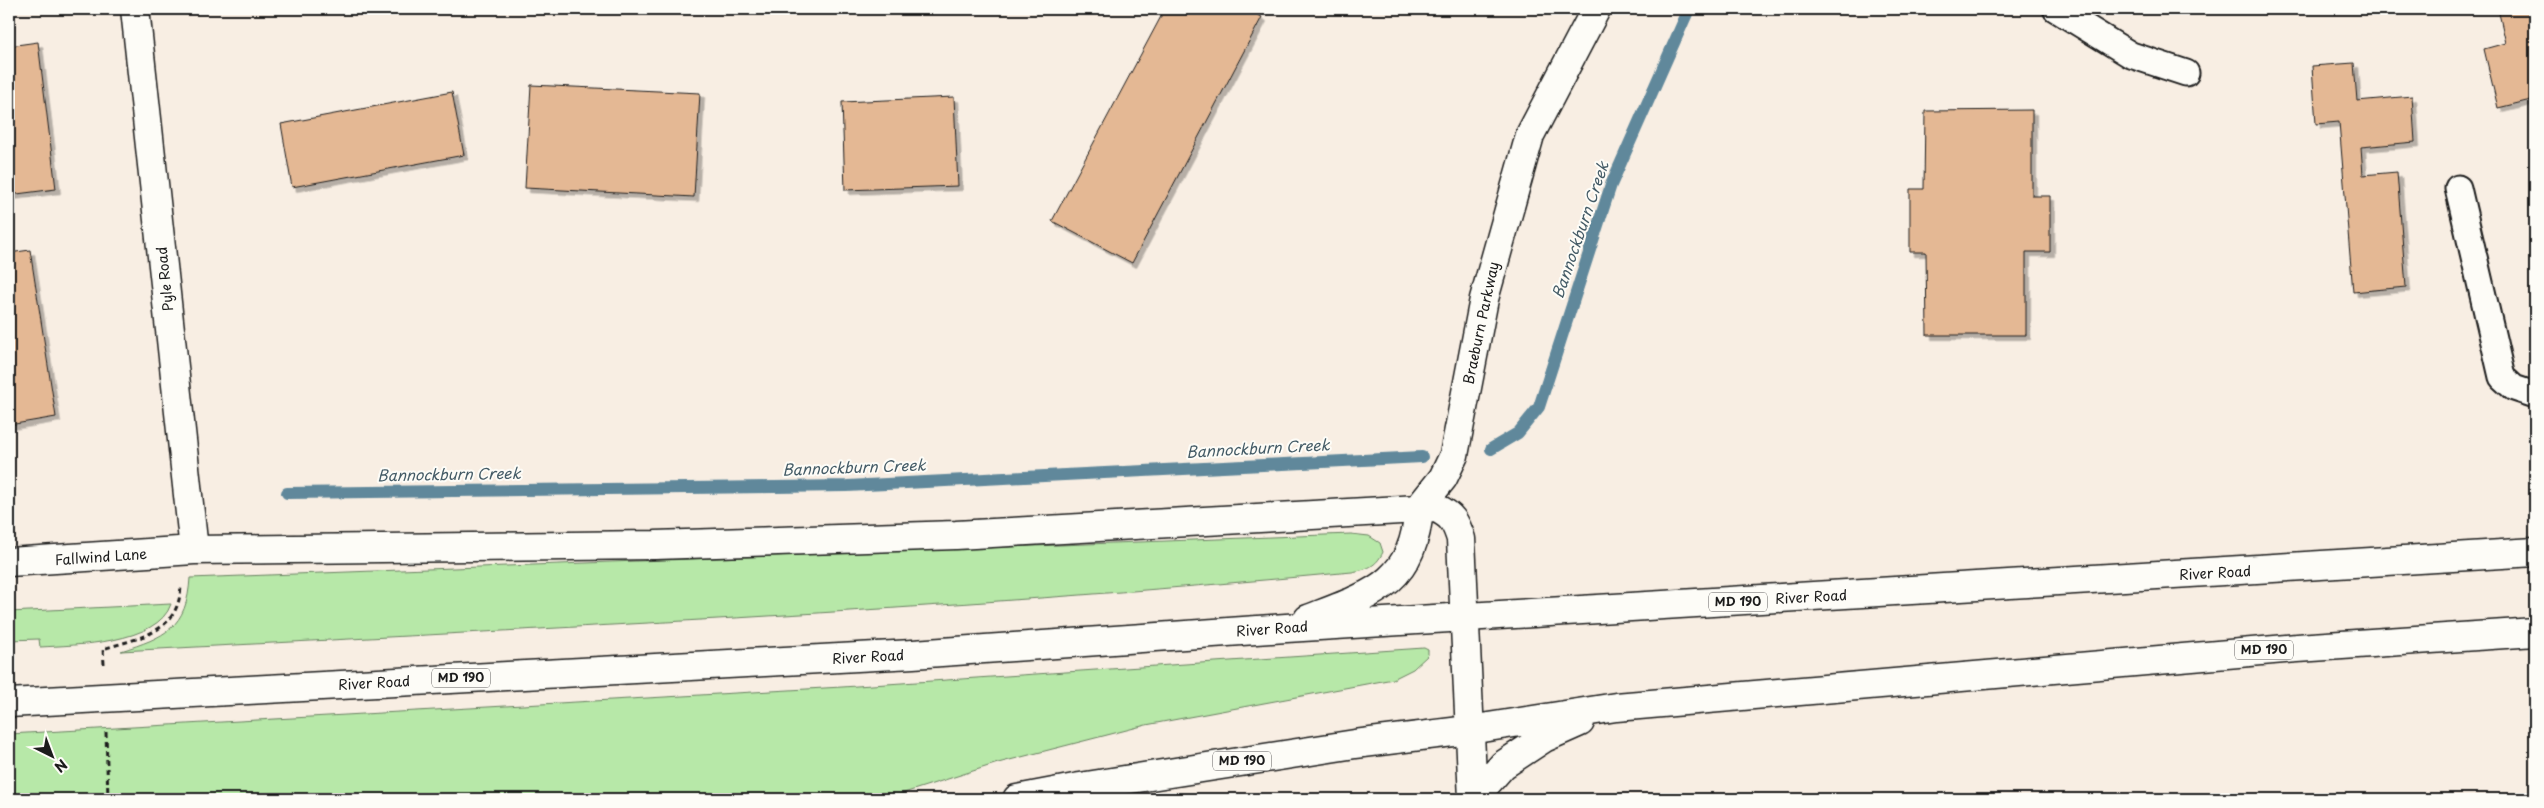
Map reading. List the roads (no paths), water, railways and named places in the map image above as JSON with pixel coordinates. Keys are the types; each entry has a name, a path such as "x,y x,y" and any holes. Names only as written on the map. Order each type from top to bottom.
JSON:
{"main road":[{"name":"Pyle Road","path":"135,9 187,550"},
{"name":"Braeburn Parkway","path":"1419,508 1443,478 1454,455 1484,299 1530,135 1596,9"},
{"path":"1286,628 1362,597 1393,577 1405,563 1413,548 1417,532 1419,508"},
{"path":"187,550 655,545 956,535 1436,508 1449,514 1457,526 1461,540 1463,618 1473,799"},
{"name":"Fallwind Lane","path":"9,562 187,550"},
{"name":"River Road","path":"9,703 914,654 1286,628 2535,552"},
{"name":"MD 190","path":"1017,799 1080,787 1355,744 1469,730 1616,707 2297,648 2535,632"},
{"path":"1473,799 1502,765 1544,738 1616,707"}],"lane":[{"path":"2056,9 2131,55 2186,73"},
{"path":"2458,188 2502,377 2514,388 2535,395"}],"waterway":[{"name":"Bannockburn Creek","path":"1491,449 1518,433 1539,407 1611,185 1689,9"},
{"name":"Bannockburn Creek","path":"287,493 847,486 1422,457"}]}
